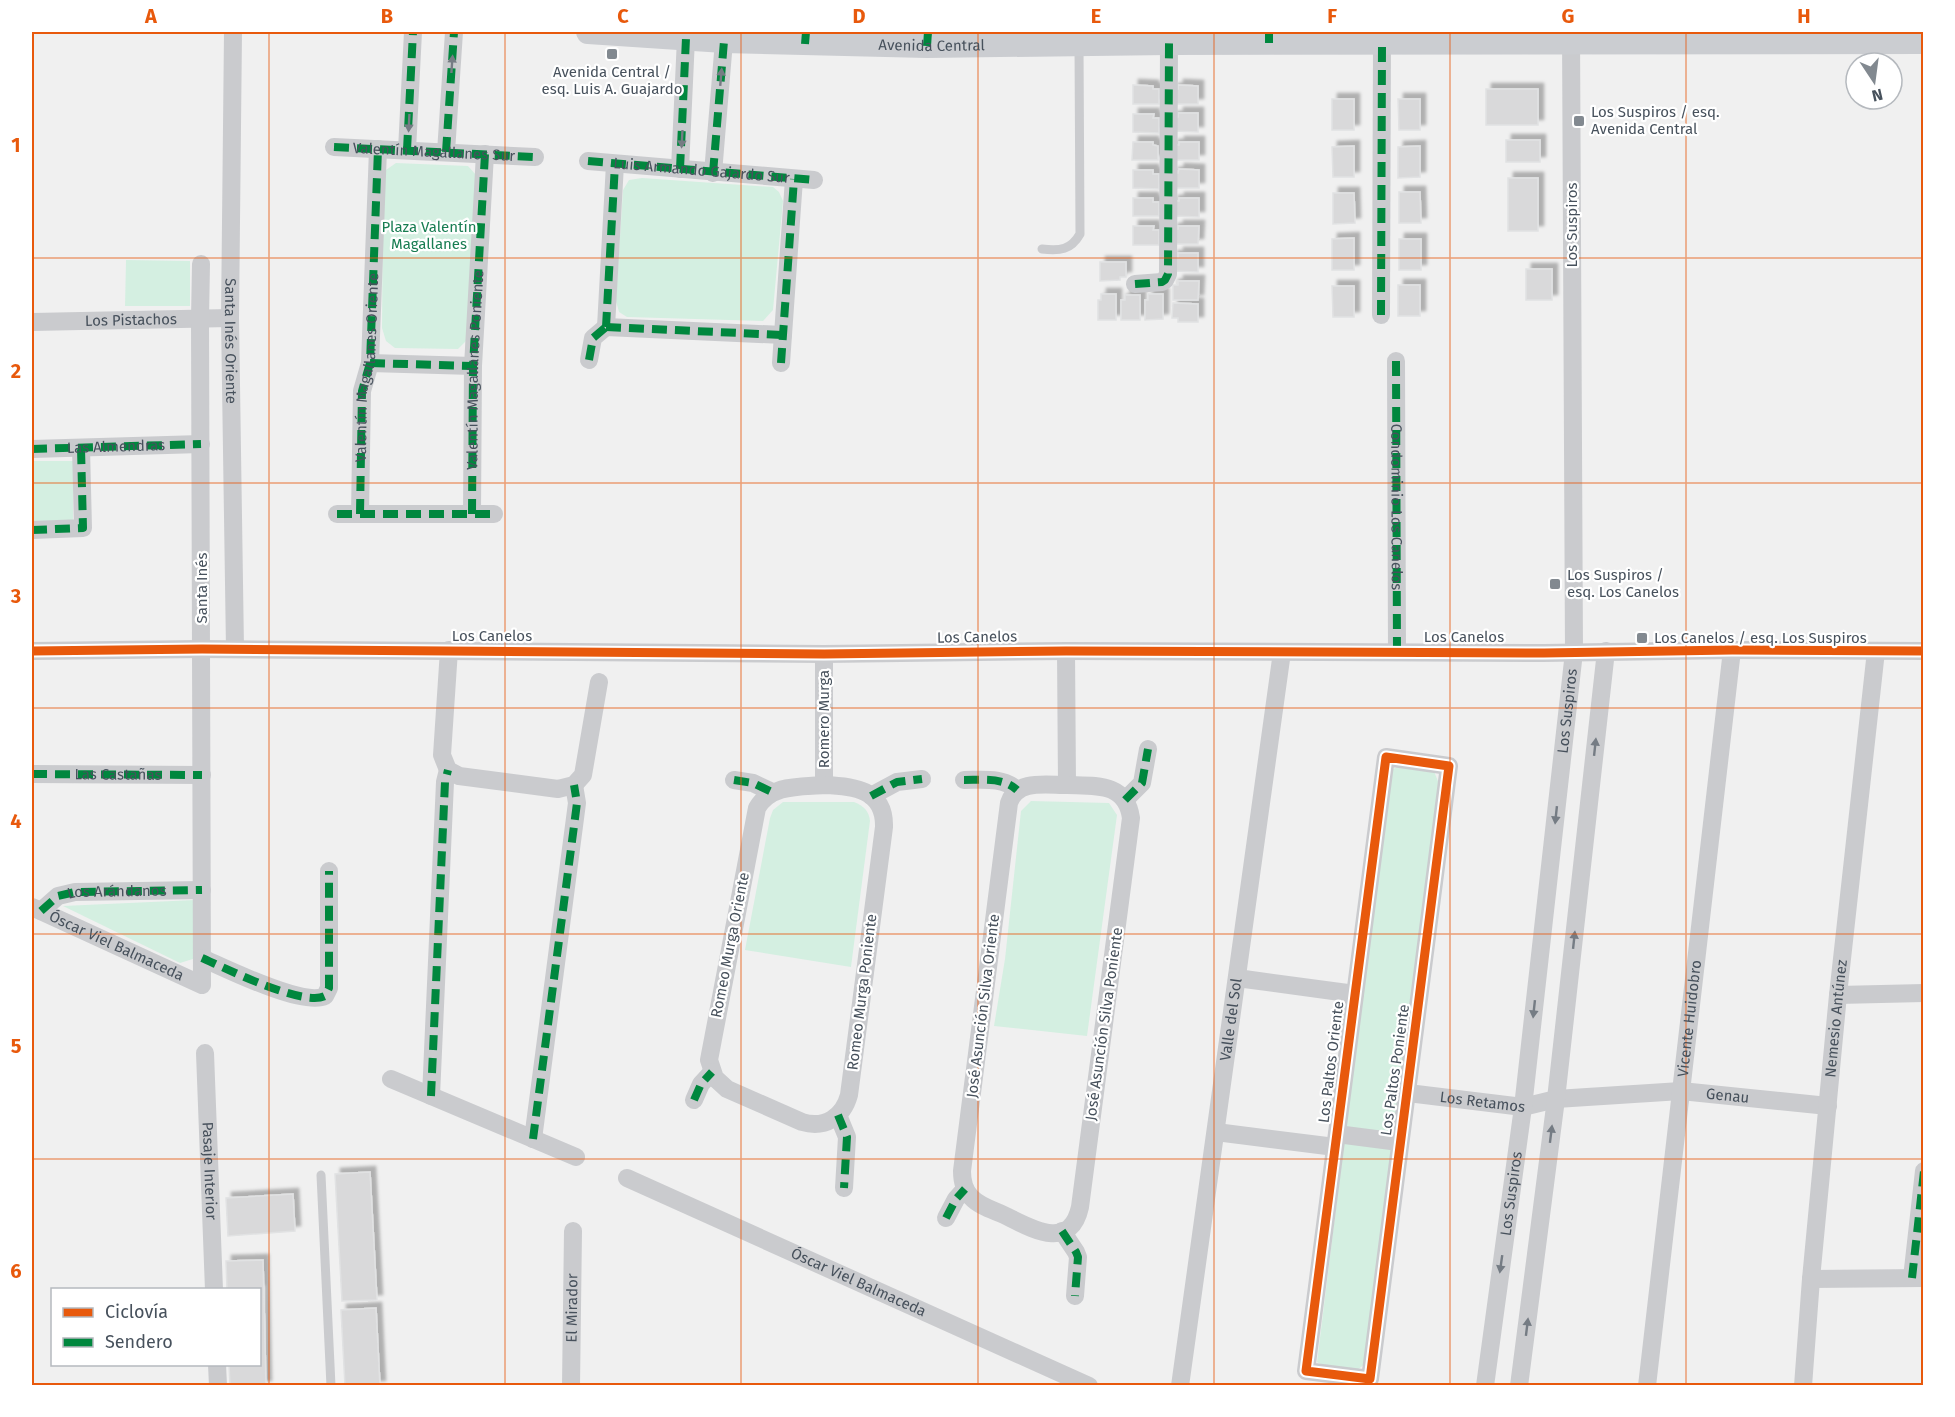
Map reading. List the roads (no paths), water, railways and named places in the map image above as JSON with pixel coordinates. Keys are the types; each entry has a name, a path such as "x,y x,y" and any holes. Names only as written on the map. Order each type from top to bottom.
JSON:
{"street":[{"name":"Santa Inés Oriente","path":"233,32 230,318 235,649"},
{"path":"407,150 413,32"},
{"path":"446,152 454,32"},
{"name":"Avenida Central","path":"588,32 724,41 806,38 928,39 1079,44 1170,43 1269,37 1382,43 1571,37 1923,42"},
{"name":"Los Suspiros","path":"1485,1386 1523,1107 1574,652 1571,37"},
{"path":"680,169 686,38"},
{"path":"713,173 724,41"},
{"path":"1136,284 1162,282 1168,274 1170,43"},
{"path":"1382,43 1382,315"},
{"name":"Valentín Magallanes Sur","path":"334,147 535,157"},
{"name":"Valentín Magallanes Oriente","path":"360,514 362,391 370,363 378,149"},
{"name":"Valentín Magallanes Poniente","path":"472,514 473,366 485,154"},
{"name":"Luis Armando Gajardo Sur","path":"588,161 814,180"},
{"path":"606,327 615,164"},
{"path":"781,363 794,179"},
{"name":"Santa Inés","path":"201,264 202,985"},
{"name":"Los Pistachos","path":"32,322 230,318"},
{"path":"589,360 593,338 606,327 783,335"},
{"name":"Condominio Los Canelos","path":"1396,361 1397,652"},
{"path":"370,363 473,366"},
{"name":"Las Almendras","path":"32,449 201,444"},
{"path":"32,530 83,528 81,448"},
{"path":"337,514 494,514"},
{"name":"Los Canelos","path":"32,651 235,649 824,654 1066,651 1923,651"},
{"name":"Los Canelos","path":"431,1096 445,782 448,770 442,754 449,650"},
{"name":"Vicente Huidobro","path":"1647,1386 1732,650"},
{"path":"1066,651 1066,785"},
{"path":"1519,1386 1556,1099 1606,651"},
{"name":"Nemesio Antúnez","path":"1803,1386 1838,995 1876,651"},
{"name":"Valle del Sol","path":"1180,1386 1282,652"},
{"name":"Romero Murga","path":"824,654 824,785"},
{"path":"448,770 459,776 548,788 566,788 574,785 583,775 599,682"},
{"path":"964,780 999,781 1011,784 1017,790 1025,786 1103,786 1116,792 1125,800 1142,783 1148,749"},
{"name":"Los Paltos Poniente","path":"1370,1379 1449,766 1386,757"},
{"name":"Los Paltos Oriente","path":"1370,1379 1306,1371 1386,757"},
{"name":"Las Castañas","path":"32,774 202,775"},
{"path":"734,780 753,783 772,792 790,787 824,785 846,786 864,791 871,796 897,782 922,779"},
{"path":"532,1139 577,803 574,785"},
{"name":"José Asunción Silva Oriente","path":"965,1189 962,1172 1009,803 1017,790"},
{"name":"Romeo Murga Oriente","path":"712,1072 710,1054 755,815 761,801 772,792"},
{"name":"Romeo Murga Poniente","path":"838,1115 849,1095 884,827 882,811 871,796"},
{"name":"José Asunción Silva Poniente","path":"1062,1231 1073,1224 1080,1207 1131,824 1130,811 1125,800"},
{"path":"202,958 270,988 315,999 325,996 329,988 329,871"},
{"name":"Los Arándanos","path":"36,909 58,896 75,892 202,890"},
{"name":"Óscar Viel Balmaceda","path":"36,909 202,985"},
{"path":"1237,978 1355,994"},
{"path":"1838,995 1923,993"},
{"name":"Pasaje Interior","path":"205,1053 214,1288"},
{"path":"694,1100 701,1084 712,1072 727,1089 802,1122 820,1124 838,1115 848,1137 844,1188"},
{"path":"391,1079 576,1157"},
{"name":"Genau","path":"1556,1099 1681,1091 1828,1106"},
{"name":"Los Retamos","path":"1408,1093 1523,1107 1556,1099"},
{"path":"1216,1132 1399,1142"},
{"path":"1811,1279 1918,1278 1923,1171"},
{"name":"Óscar Viel Balmaceda","path":"627,1178 1089,1386"},
{"path":"946,1218 956,1199 965,1189 979,1204 1039,1232 1047,1234 1062,1231 1076,1252 1075,1296"},
{"name":"El Mirador","path":"571,1386 573,1231"},
{"path":"217,1366 218,1386"}],"lane":[{"path":"1042,249 1064,250 1074,245 1080,234 1079,44"},
{"path":"321,1175 331,1386"}],"place":[{"name":"Avenida Central / esq. Luis A. Guajardo","path":"612,54"},
{"name":"Los Suspiros / esq. Avenida Central","path":"1579,121"},
{"name":"Los Suspiros / esq. Los Canelos","path":"1555,584"},
{"name":"Los Canelos / esq. Los Suspiros","path":"1642,638"}],"park label":[{"name":"Plaza Valentín Magallanes","path":"429,236"}]}
